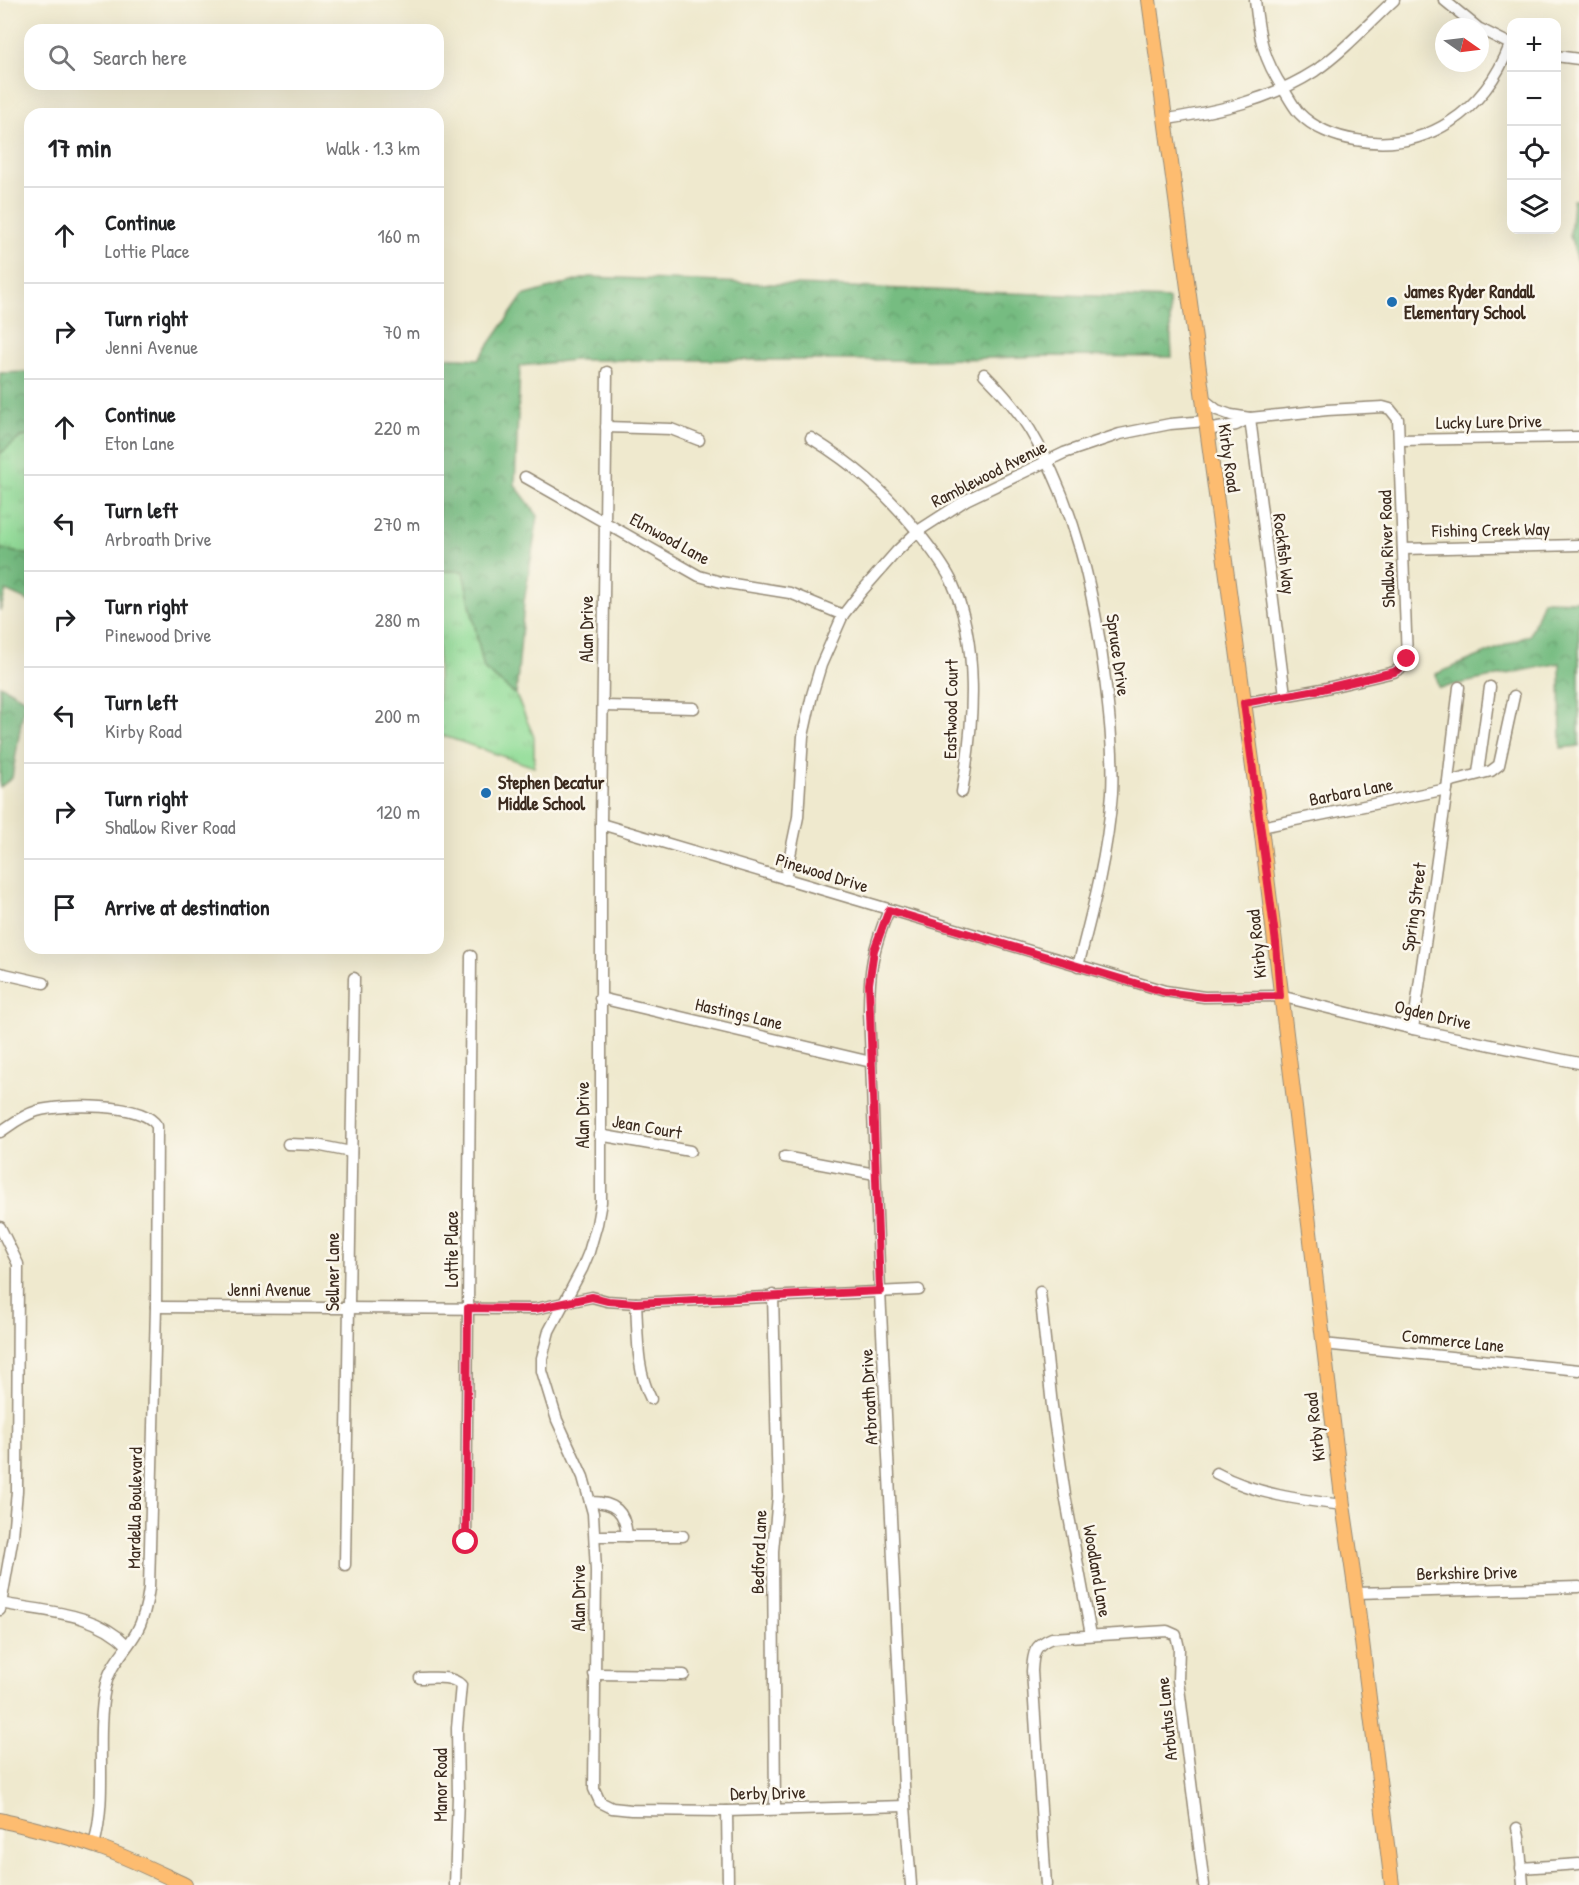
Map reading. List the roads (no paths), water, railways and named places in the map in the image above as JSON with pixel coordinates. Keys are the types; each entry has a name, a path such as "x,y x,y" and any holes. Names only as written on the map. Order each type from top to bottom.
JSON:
{"main road":[{"name":"Kirby Road","path":"1149,0 1167,119 1276,943 1280,996 1294,1090 1323,1344 1392,1885"},
{"path":"0,1820 36,1827 94,1845 185,1885"}],"street":[{"path":"1255,0 1259,32 1269,66 1299,113 1326,131 1359,141 1400,142 1435,130 1469,108 1499,69 1507,53"},
{"path":"1167,119 1233,107 1282,88 1325,63 1394,0"},
{"path":"1444,0 1466,18"},
{"path":"1489,34 1507,43"},
{"path":"1561,57 1579,59"},
{"name":"Alan Drive","path":"607,372 601,824 599,1135 601,1202 597,1224 582,1269 549,1331 542,1358 542,1371 557,1420 580,1467 590,1502 595,1536 593,1752 595,1794 604,1805 631,1810"},
{"name":"Spruce Drive","path":"984,374 1017,412 1038,444 1068,513 1086,571 1095,612 1112,739 1112,785 1107,836 1097,890 1078,966"},
{"name":"Shallow River Road","path":"1203,399 1217,410 1250,418 1327,410 1383,408 1390,409 1398,419 1407,659 1404,666 1394,672 1322,689 1244,703"},
{"name":"Shallow River Road","path":"1206,425 1236,425 1250,418"},
{"name":"Rockfish Way","path":"1250,418 1286,694"},
{"name":"Ramblewood Avenue","path":"785,879 798,817 801,758 807,715 821,665 843,615 873,576 918,531 966,500 1046,462 1083,446 1120,434 1170,424 1206,425"},
{"path":"606,427 670,429 699,440"},
{"name":"Lucky Lure Drive","path":"1400,440 1579,437"},
{"name":"Eastwood Court","path":"811,438 868,478 893,502 918,531 951,579 966,629 971,696 968,748 962,792"},
{"name":"Elmwood Lane","path":"525,477 706,578 790,593 843,615"},
{"name":"Fishing Creek Way","path":"1403,549 1579,545"},
{"name":"Spring Street","path":"1413,1029 1448,786 1459,687"},
{"path":"1478,773 1490,687"},
{"name":"Barbara Lane","path":"1261,827 1448,786 1478,773 1496,769 1499,765 1514,696"},
{"path":"603,706 694,708"},
{"name":"Pinewood Drive","path":"601,824 1123,980 1182,995 1234,998 1280,996"},
{"name":"Arbroath Drive","path":"889,910 874,950 870,972 871,1062 905,1806 911,1885"},
{"name":"Lottie Place","path":"466,1542 471,956"},
{"path":"0,973 44,982"},
{"name":"Sellner Lane","path":"345,1565 354,978"},
{"name":"Ogden Drive","path":"1280,996 1413,1029 1579,1063"},
{"name":"Hastings Lane","path":"600,998 871,1062"},
{"name":"Mardella Boulevard","path":"0,1132 28,1114 51,1108 74,1106 125,1109 141,1113 154,1121 157,1126 156,1307 149,1588 140,1625 111,1667 105,1689 101,1745 101,1812 94,1845"},
{"name":"Jean Court","path":"599,1135 690,1151"},
{"path":"288,1144 316,1145 351,1152"},
{"path":"783,1157 875,1174"},
{"path":"0,1227 18,1264 17,1491 14,1536 1,1606 87,1620 109,1629 127,1645"},
{"name":"Jenni Avenue","path":"156,1307 535,1309 563,1305 592,1297 608,1301 636,1303 919,1290"},
{"name":"Woodland Lane","path":"1040,1292 1053,1417 1091,1635 1052,1638 1043,1642 1035,1650 1033,1659 1046,1885"},
{"name":"Bedford Lane","path":"773,1296 778,1496 773,1551 776,1809"},
{"path":"636,1303 641,1370 651,1399"},
{"name":"Commerce Lane","path":"1323,1344 1579,1370"},
{"path":"1216,1473 1236,1483 1257,1489 1302,1499 1343,1504"},
{"path":"590,1502 606,1503 616,1508 625,1520 627,1536"},
{"path":"595,1536 683,1536"},
{"name":"Berkshire Drive","path":"1356,1593 1579,1587"},
{"name":"Arbutus Lane","path":"1091,1635 1167,1631 1176,1635 1179,1648 1178,1680 1204,1885"},
{"path":"594,1674 684,1675"},
{"name":"Manor Road","path":"420,1678 455,1680 461,1685 457,1728 458,1796 455,1885"},
{"name":"Derby Drive","path":"631,1810 727,1811 905,1806"},
{"path":"727,1811 728,1885"},
{"path":"1517,1828 1523,1885"},
{"path":"1521,1868 1579,1864"}],"place":[{"name":"James Ryder Randall Elementary School","path":"1392,302"},
{"name":"Stephen Decatur Middle School","path":"486,793"}]}
